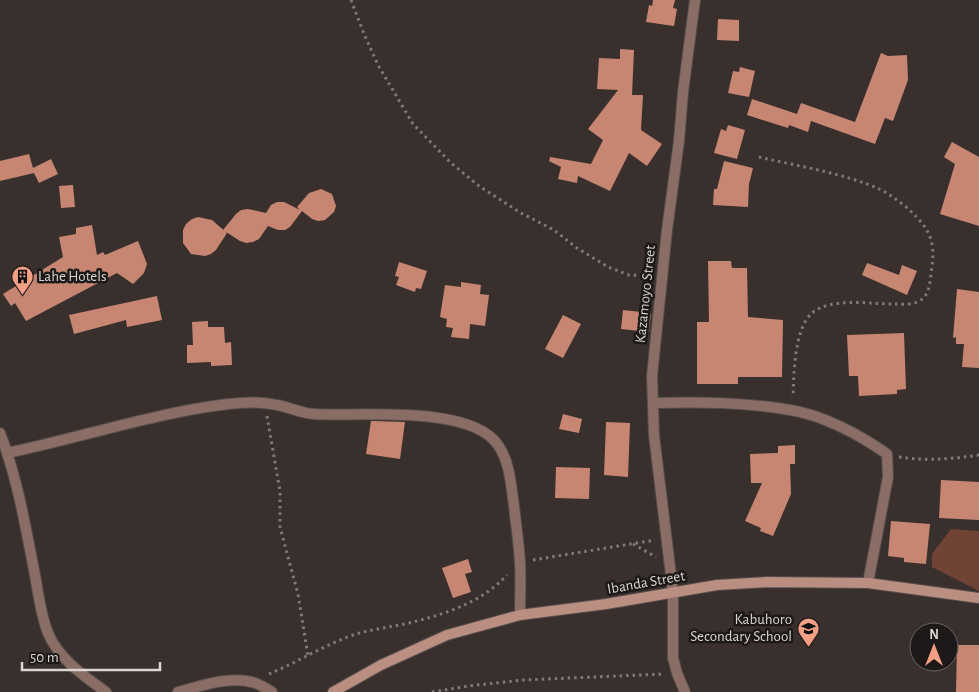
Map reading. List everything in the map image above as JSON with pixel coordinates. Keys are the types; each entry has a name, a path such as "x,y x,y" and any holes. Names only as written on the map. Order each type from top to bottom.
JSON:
{"street":[{"name":"Kazamoyo Street","path":"685,692 677,674 673,658 673,592 654,435 653,403 654,350 695,0"},
{"path":"7,453 182,412 247,402 264,403 311,414 404,414 450,421 481,431 495,441 506,460 520,562 520,615"},
{"path":"653,403 707,402 792,410 823,420 866,439 886,454 888,477 868,583"},
{"path":"0,433 25,523 48,633 60,653 106,692"},
{"name":"Ibanda Street","path":"333,692 380,665 447,635 520,615 606,604 717,585 767,582 868,583 979,598"},
{"path":"178,692 202,685 224,682 249,682 272,692"}],"path":[{"path":"351,0 378,65 413,124 451,163 479,186 521,213 554,230 577,248 608,267 629,275 662,277"},
{"path":"759,157 878,188 904,206 926,229 933,255 929,285 924,298 918,302 900,304 854,302 834,304 818,310 809,317 803,325 797,351 792,410"},
{"path":"264,403 280,492 280,527 298,594 308,656"},
{"path":"886,454 918,460 952,459 979,455"},
{"path":"249,682 355,635 409,623 458,608 480,598 495,588 520,562 665,538"},
{"path":"633,544 669,565"},
{"path":"432,692 523,680 677,674"}],"shaded area":[{"path":"951,529 979,531 979,591 932,567 932,554"}],"building":[{"path":"653,0 675,0 673,8 677,9 674,26 646,22 649,5 652,6"},
{"path":"718,19 739,20 739,41 717,40"},
{"path":"620,49 634,50 632,95 643,95 641,130 662,144 647,166 629,153 610,191 578,176 577,183 558,179 561,167 549,161 550,157 591,164 603,140 588,129 618,90 597,89 599,58 620,59"},
{"path":"881,53 888,56 907,55 908,80 893,121 885,118 875,144 811,121 808,132 789,125 788,128 747,115 752,99 797,114 801,103 855,122"},
{"path":"740,67 755,71 749,97 728,93 733,71 739,72"},
{"path":"728,125 745,130 737,159 714,153 721,129 726,131"},
{"path":"952,142 979,157 979,226 940,214 955,164 944,157"},
{"path":"29,154 33,168 51,159 58,174 39,183 34,173 0,181 0,161"},
{"path":"724,161 753,168 749,184 748,207 713,205 714,189 717,189"},
{"path":"73,185 75,207 61,208 59,186"},
{"path":"321,189 332,194 336,206 334,212 325,220 318,221 312,219 302,211 290,227 285,230 278,230 268,226 259,239 246,243 223,230 241,210 248,209 266,213 271,205 277,202 284,202 300,210 297,207 309,193"},
{"path":"198,217 212,220 227,233 216,250 205,256 191,254 183,243 183,230 186,224"},
{"path":"92,225 97,255 103,252 105,255 138,241 147,264 144,273 133,284 117,273 26,321 15,303 11,306 3,294 63,257 59,237 76,234 76,228"},
{"path":"708,261 731,261 732,268 747,268 748,317 783,320 782,377 738,377 738,384 697,384 697,322 709,322"},
{"path":"399,262 427,271 421,289 416,288 415,292 396,285 399,277 395,276"},
{"path":"867,263 899,275 902,265 917,271 907,295 862,275"},
{"path":"461,282 481,285 480,294 489,295 485,326 470,324 469,339 451,337 453,328 446,327 447,319 440,317 445,285 461,287"},
{"path":"957,289 979,292 979,368 962,367 964,344 956,344 956,337 953,338"},
{"path":"157,296 162,320 127,327 126,320 74,334 69,315"},
{"path":"623,310 651,313 649,332 621,329"},
{"path":"563,315 581,324 563,358 545,349"},
{"path":"208,321 208,327 224,327 225,343 231,342 232,365 211,366 211,362 187,363 187,345 193,345 192,322"},
{"path":"904,333 906,389 897,390 897,394 859,396 858,376 849,376 847,335"},
{"path":"563,414 582,419 579,433 559,429"},
{"path":"371,421 405,422 400,459 366,454"},
{"path":"606,422 630,423 628,477 604,475"},
{"path":"795,445 795,464 790,464 791,494 773,536 760,531 761,528 745,521 762,483 751,483 750,454 778,453 778,446"},
{"path":"556,467 590,468 589,499 555,498"},
{"path":"941,480 979,482 979,520 939,518"},
{"path":"891,521 930,524 926,564 904,562 904,558 888,556"},
{"path":"468,559 472,572 465,574 471,592 453,598 442,568"},
{"path":"959,645 979,645 979,692 956,692 956,672 959,672"}],"place":[{"name":"Lahe Hotels","path":"22,295"},
{"name":"Kabuhoro Secondary School","path":"808,647"}]}
